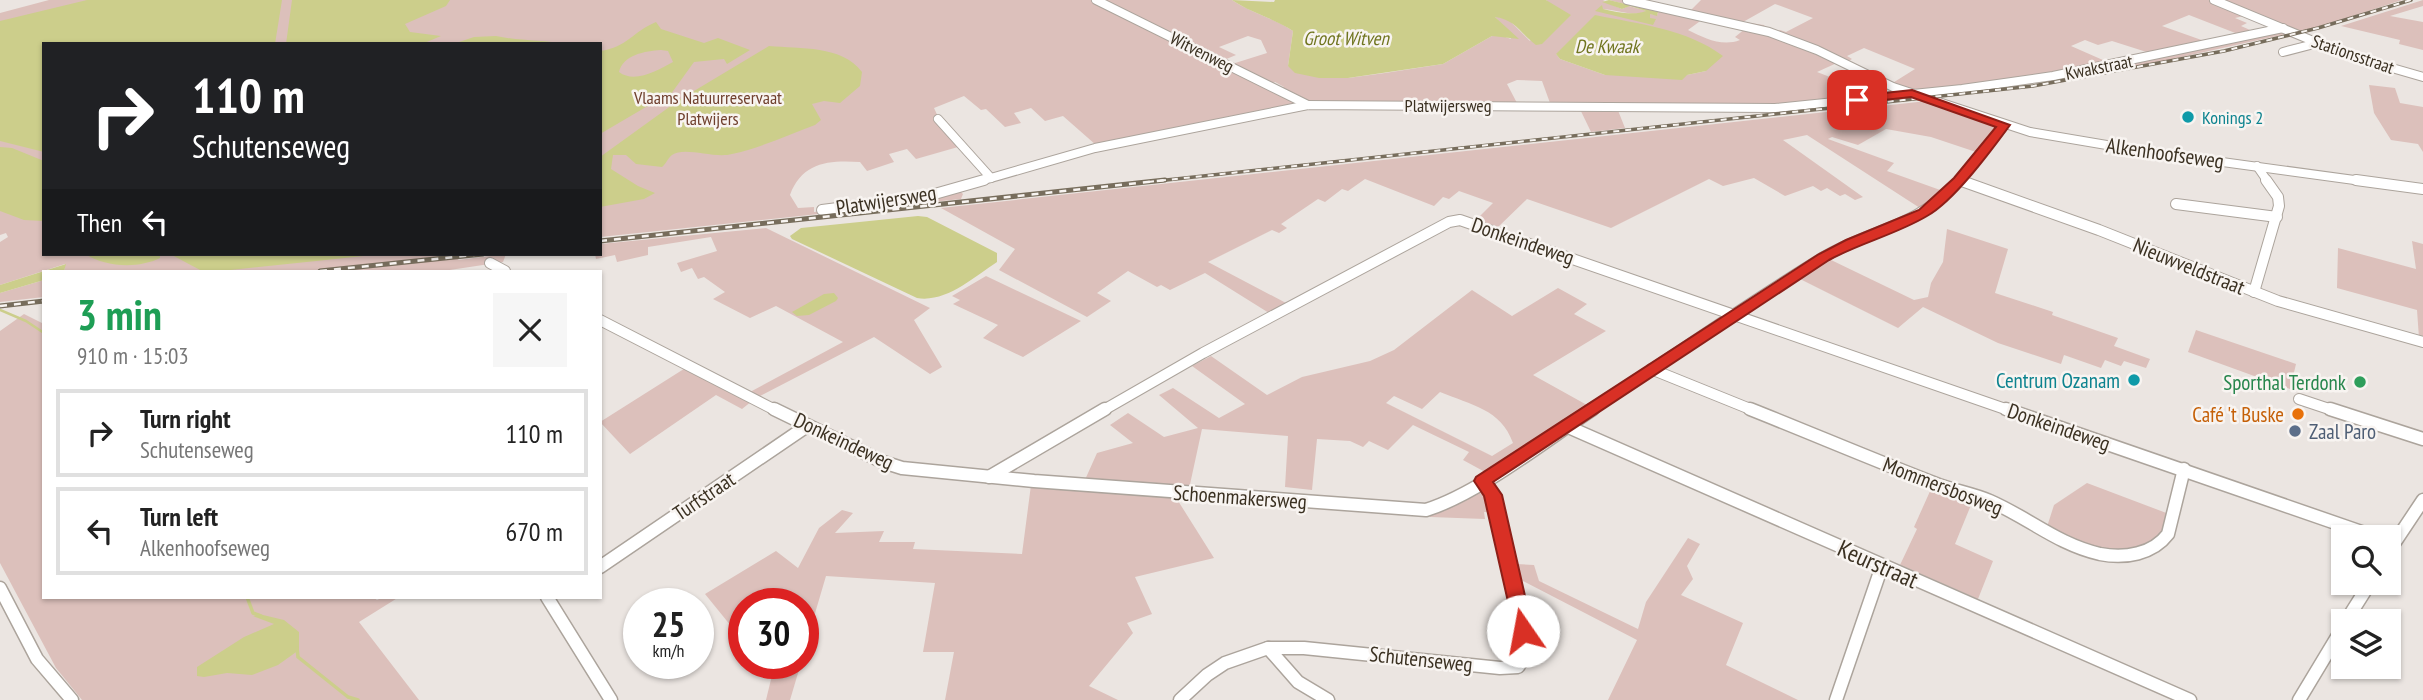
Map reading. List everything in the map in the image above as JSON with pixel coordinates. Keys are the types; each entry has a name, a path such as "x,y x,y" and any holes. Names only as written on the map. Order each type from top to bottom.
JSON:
{"street":[{"name":"Witvenweg","path":"1096,0 1308,106"},
{"name":"Alkenhoofseweg","path":"1628,0 1769,32 1817,50 1872,78 1912,94 2004,125 2094,144 2423,189"},
{"name":"Stationsstraat","path":"2214,0 2318,43 2423,77"},
{"name":"Kwakstraat","path":"1912,94 2053,76 2283,28"},
{"path":"2283,52 2318,43"},
{"name":"Platwijersweg","path":"822,209 924,197 1095,148 1308,106 1526,105 1767,109 1912,94"},
{"path":"938,118 991,178"},
{"path":"1483,481 1651,369 1851,243 1916,218 1959,180 2004,125"},
{"path":"2254,292 2277,217 2278,197 2257,166"},
{"name":"Nieuwveldstraat","path":"1959,180 2089,227 2254,292 2423,342"},
{"path":"2176,204 2277,217"},
{"name":"Donkeindeweg","path":"602,321 883,462 902,468 989,478 1000,468 1155,380 1453,220 1465,221 2342,525"},
{"path":"490,263 503,270"},
{"name":"Mommersbosweg","path":"1651,369 1942,486 1990,500 2060,542 2102,554 2138,554 2162,542 2172,525 2184,470"},
{"path":"2299,399 2423,439"},
{"name":"Turfstraat","path":"602,566 807,426"},
{"name":"Keurstraat","path":"1566,426 2190,700"},
{"name":"Schoenmakersweg","path":"989,478 1426,510 1442,505 1483,481"},
{"name":"Schutenseweg","path":"1180,700 1207,675 1225,663 1268,648 1304,648 1500,668 1518,667 1528,653 1493,495 1483,481"},
{"path":"2401,530 2423,500"},
{"path":"1836,700 1882,566"},
{"path":"0,588 37,659 72,700"},
{"path":"552,599 611,700"},
{"path":"2299,700 2331,646"},
{"path":"1268,648 1298,682 1328,700"}],"green space":[{"name":"Vlaams Natuurreservaat Platwijers","path":"49,0 1091,0 1299,103 1096,145 1063,116 1045,121 1031,108 1014,113 1021,123 1005,127 986,109 981,110 964,96 934,108 946,134 958,147 916,159 907,149 889,154 894,162 867,171 860,162 818,165 802,176 790,195 798,208 814,207 814,212 931,198 958,189 963,194 961,199 602,237 602,42 42,42 42,256 460,256 458,260 505,256 503,262 450,270 64,270 65,264 0,285 0,242 8,237 6,233 0,235 0,13"},
{"path":"1101,0 1232,0 1293,31 1288,66 1348,78 1443,64 1492,36 1500,35 1511,39 1507,30 1494,16 1508,19 1530,41 1553,6 1546,0 1605,0 1603,1 1622,9 1629,6 1647,11 1635,14 1596,10 1650,18 1650,14 1658,13 1609,0 1622,0 1703,19 1688,30 1713,41 1727,43 1740,40 1735,37 1746,28 1766,33 1839,62 1817,72 1879,96 1791,105 1550,103 1542,81 1517,80 1507,84 1517,103 1311,104 1280,89 1284,87 1275,82 1270,84 1232,64 1267,53 1261,40 1248,36 1219,47 1236,55 1224,60","holes":["1556,54 1706,71 1687,75 1605,75 1560,59"]},
{"path":"1701,0 2209,0 2248,15 2235,18 2247,23 2241,26 2257,33 2243,36 2189,15 2162,26 2210,43 2156,55 2112,41 2098,45 2085,40 2071,46 2112,64 1915,92 1891,84 1915,69 1864,48 1847,56 1852,59 1847,62 1774,33 1780,30 1786,32 1813,18 1775,4 1743,22 1764,25 1766,29 1688,13"},
{"path":"2219,0 2402,0 2301,33"},
{"path":"2423,0 2423,6 2390,16 2423,22 2423,50 2399,44 2400,40 2341,26"},
{"path":"2282,31 2290,33 2150,64 1963,92"},
{"path":"2369,85 2395,88 2400,103 2423,107 2423,152 2418,144 2391,140 2374,113"},
{"path":"1927,101 1997,127 1976,152 1931,137 1886,129 1858,145 1832,137 1828,139 1894,163 1887,171 1943,191 1923,210 1807,135 1783,140 1863,197 1855,200 1845,194 1840,196 1827,188 1821,191 1813,186 1785,196 1754,178 1723,186 1709,179 1611,228 1527,199 1496,229 1475,221 1493,203 1459,191 1449,199 1443,197 1434,206 1365,179 1348,191 1342,189 1325,202 1318,199 1281,224 1287,228 1279,233 1272,230 1208,262 1286,303 1269,313 1205,273 1170,290 1161,285 1157,287 1128,271 1097,293 1111,301 1087,317 999,270 1015,249 941,208"},
{"path":"1579,107 1617,108 1625,128 1591,132"},
{"path":"766,228 930,308 914,320 942,367 930,374 874,337 760,396 750,392 843,342 776,306 750,318 713,299 725,292 704,277 698,279 692,268 681,272 677,263 717,251 711,237 648,247 648,255 617,262 615,255 596,259 595,256 602,256 602,244"},
{"path":"1947,229 2008,249 1995,293 2118,338 2114,346 2150,359 2146,368 2124,361 2121,366 2105,360 2101,368 2064,355 2061,364 1998,343 1923,307 1898,328 1798,278 1829,259 1914,300 1928,297 1931,283 1943,262"},
{"path":"2412,241 2423,244 2423,339 2419,338 2417,310 2337,288 2338,248 2416,269"},
{"path":"986,276 1081,321 1023,357 983,338 998,325 953,304 960,300 952,296"},
{"path":"42,281 42,297 0,302 0,293"},
{"path":"1558,288 1587,304 1574,314 1606,331 1533,375 1587,405 1485,472 1463,460 1469,452 1413,425 1388,450 1369,441 1363,447 1350,441 1317,439 1312,490 1285,487 1288,436 1202,429 1189,489 1084,482 1097,453 1133,443 1110,425 1128,413 1164,437 1198,428 1159,395 1173,388 1219,418 1245,404 1192,366 1211,356 1267,395 1302,377 1370,361 1394,350 1472,290 1512,316","holes":["1440,392 1493,415 1508,432 1513,443 1492,456 1386,403 1394,396 1422,409"]},
{"path":"24,314 42,323 42,599 396,599 359,622 419,700 82,700 56,668 0,563 0,331"},
{"path":"2196,330 2296,364 2290,389 2188,352"},
{"path":"687,367 752,401 742,409 716,395 630,454 602,424 602,421"},
{"path":"2087,483 2169,514 2160,532 2148,544 2133,549 2116,550 2080,543 2046,530 2054,505"},
{"path":"1031,485 1175,496 1214,558 1135,577 1152,614 1127,623 1133,633 1089,686 1118,700 945,700 954,652 923,652 935,583 826,576 819,600 819,588 728,588 728,622 714,605 714,589 776,551 798,568 819,528 842,510 853,513 835,533 884,531 879,542 915,542 913,549 1022,554"},
{"path":"1931,489 1971,505 1955,544 1993,561 1978,599 1900,565 1917,529 1914,527"},
{"path":"1474,491 1488,496 1494,512 1484,512 1485,519 1430,517 1430,512"},
{"path":"1688,538 1700,544 1687,566 1693,579 1681,595 1743,623 1726,665 1798,700 1608,700 1637,640 1519,579 1516,564 1534,565 1539,581 1638,629 1646,602"},
{"path":"771,679 796,679 790,700 766,700"}],"water":[{"path":"87,0 282,0 275,42 42,42 42,152 0,141 0,21"},
{"path":"292,0 450,0 446,6 405,24 410,32 441,36 427,42 286,42"},
{"name":"Groot Witven","path":"1232,0 1546,0 1571,15 1542,44 1536,45 1513,24 1495,17 1519,39 1492,36 1443,64 1348,78 1319,78 1295,73 1288,66 1293,31"},
{"path":"1609,0 1658,12 1657,16 1650,14 1650,18 1656,19 1653,25 1595,11 1602,5 1603,9 1619,12 1646,11 1630,6 1622,9 1602,2"},
{"name":"De Kwaak","path":"1595,15 1694,39 1723,56 1706,71 1687,75 1682,80 1605,75 1560,59 1556,54"},
{"path":"656,22 661,29 704,43 718,38 750,50 727,64 724,59 694,62 668,98 646,107 602,133 602,51 624,43","holes":["668,51 673,62 639,76 632,77 619,72 625,62 642,53"]},
{"path":"496,36 545,42 459,42 474,37"},
{"path":"769,46 807,48 832,53 854,63 862,72 860,86 840,103 824,101 812,104 821,120 815,125 763,145 725,155 678,153 671,156 662,167 636,164 626,155 613,155 611,169 655,193 644,199 602,207 602,156 679,100"},
{"path":"0,147 12,148 42,160 42,221 24,220 0,211"},
{"path":"927,217 997,253 997,262 949,293 928,299 917,298 790,236 801,228"},
{"path":"89,256 160,256 151,262 132,265 112,264"},
{"path":"174,256 364,256 231,270 200,270"},
{"path":"66,264 64,270 47,270"},
{"path":"42,272 42,281 0,293 0,285"},
{"path":"834,293 838,298 836,301 809,315 797,316 792,312 824,294"},
{"path":"263,615 284,620 299,632 299,650 278,665 252,675 227,673 197,676 197,667 244,637 274,624 253,616"}],"waterway":[{"path":"0,310 26,321 42,332"},
{"path":"248,599 253,613 261,616"},
{"path":"297,648 298,657 348,697 358,700"}],"railway":[{"path":"1148,182 2033,86 2224,51 2318,28 2411,0"},
{"path":"602,241 1165,180"},
{"path":"330,270 464,256"},
{"path":"0,306 42,301"}],"place":[{"name":"Konings 2","path":"2188,117"},
{"name":"Centrum Ozanam","path":"2134,380"},
{"name":"Sporthal Terdonk","path":"2360,382"},
{"name":"Café 't Buske","path":"2298,414"},
{"name":"Zaal Paro","path":"2295,431"}],"route":[{"path":"1523,631 1493,495 1483,481 1824,257 1851,243 1916,218 1959,180 2004,125 1912,94 1857,100"}]}
